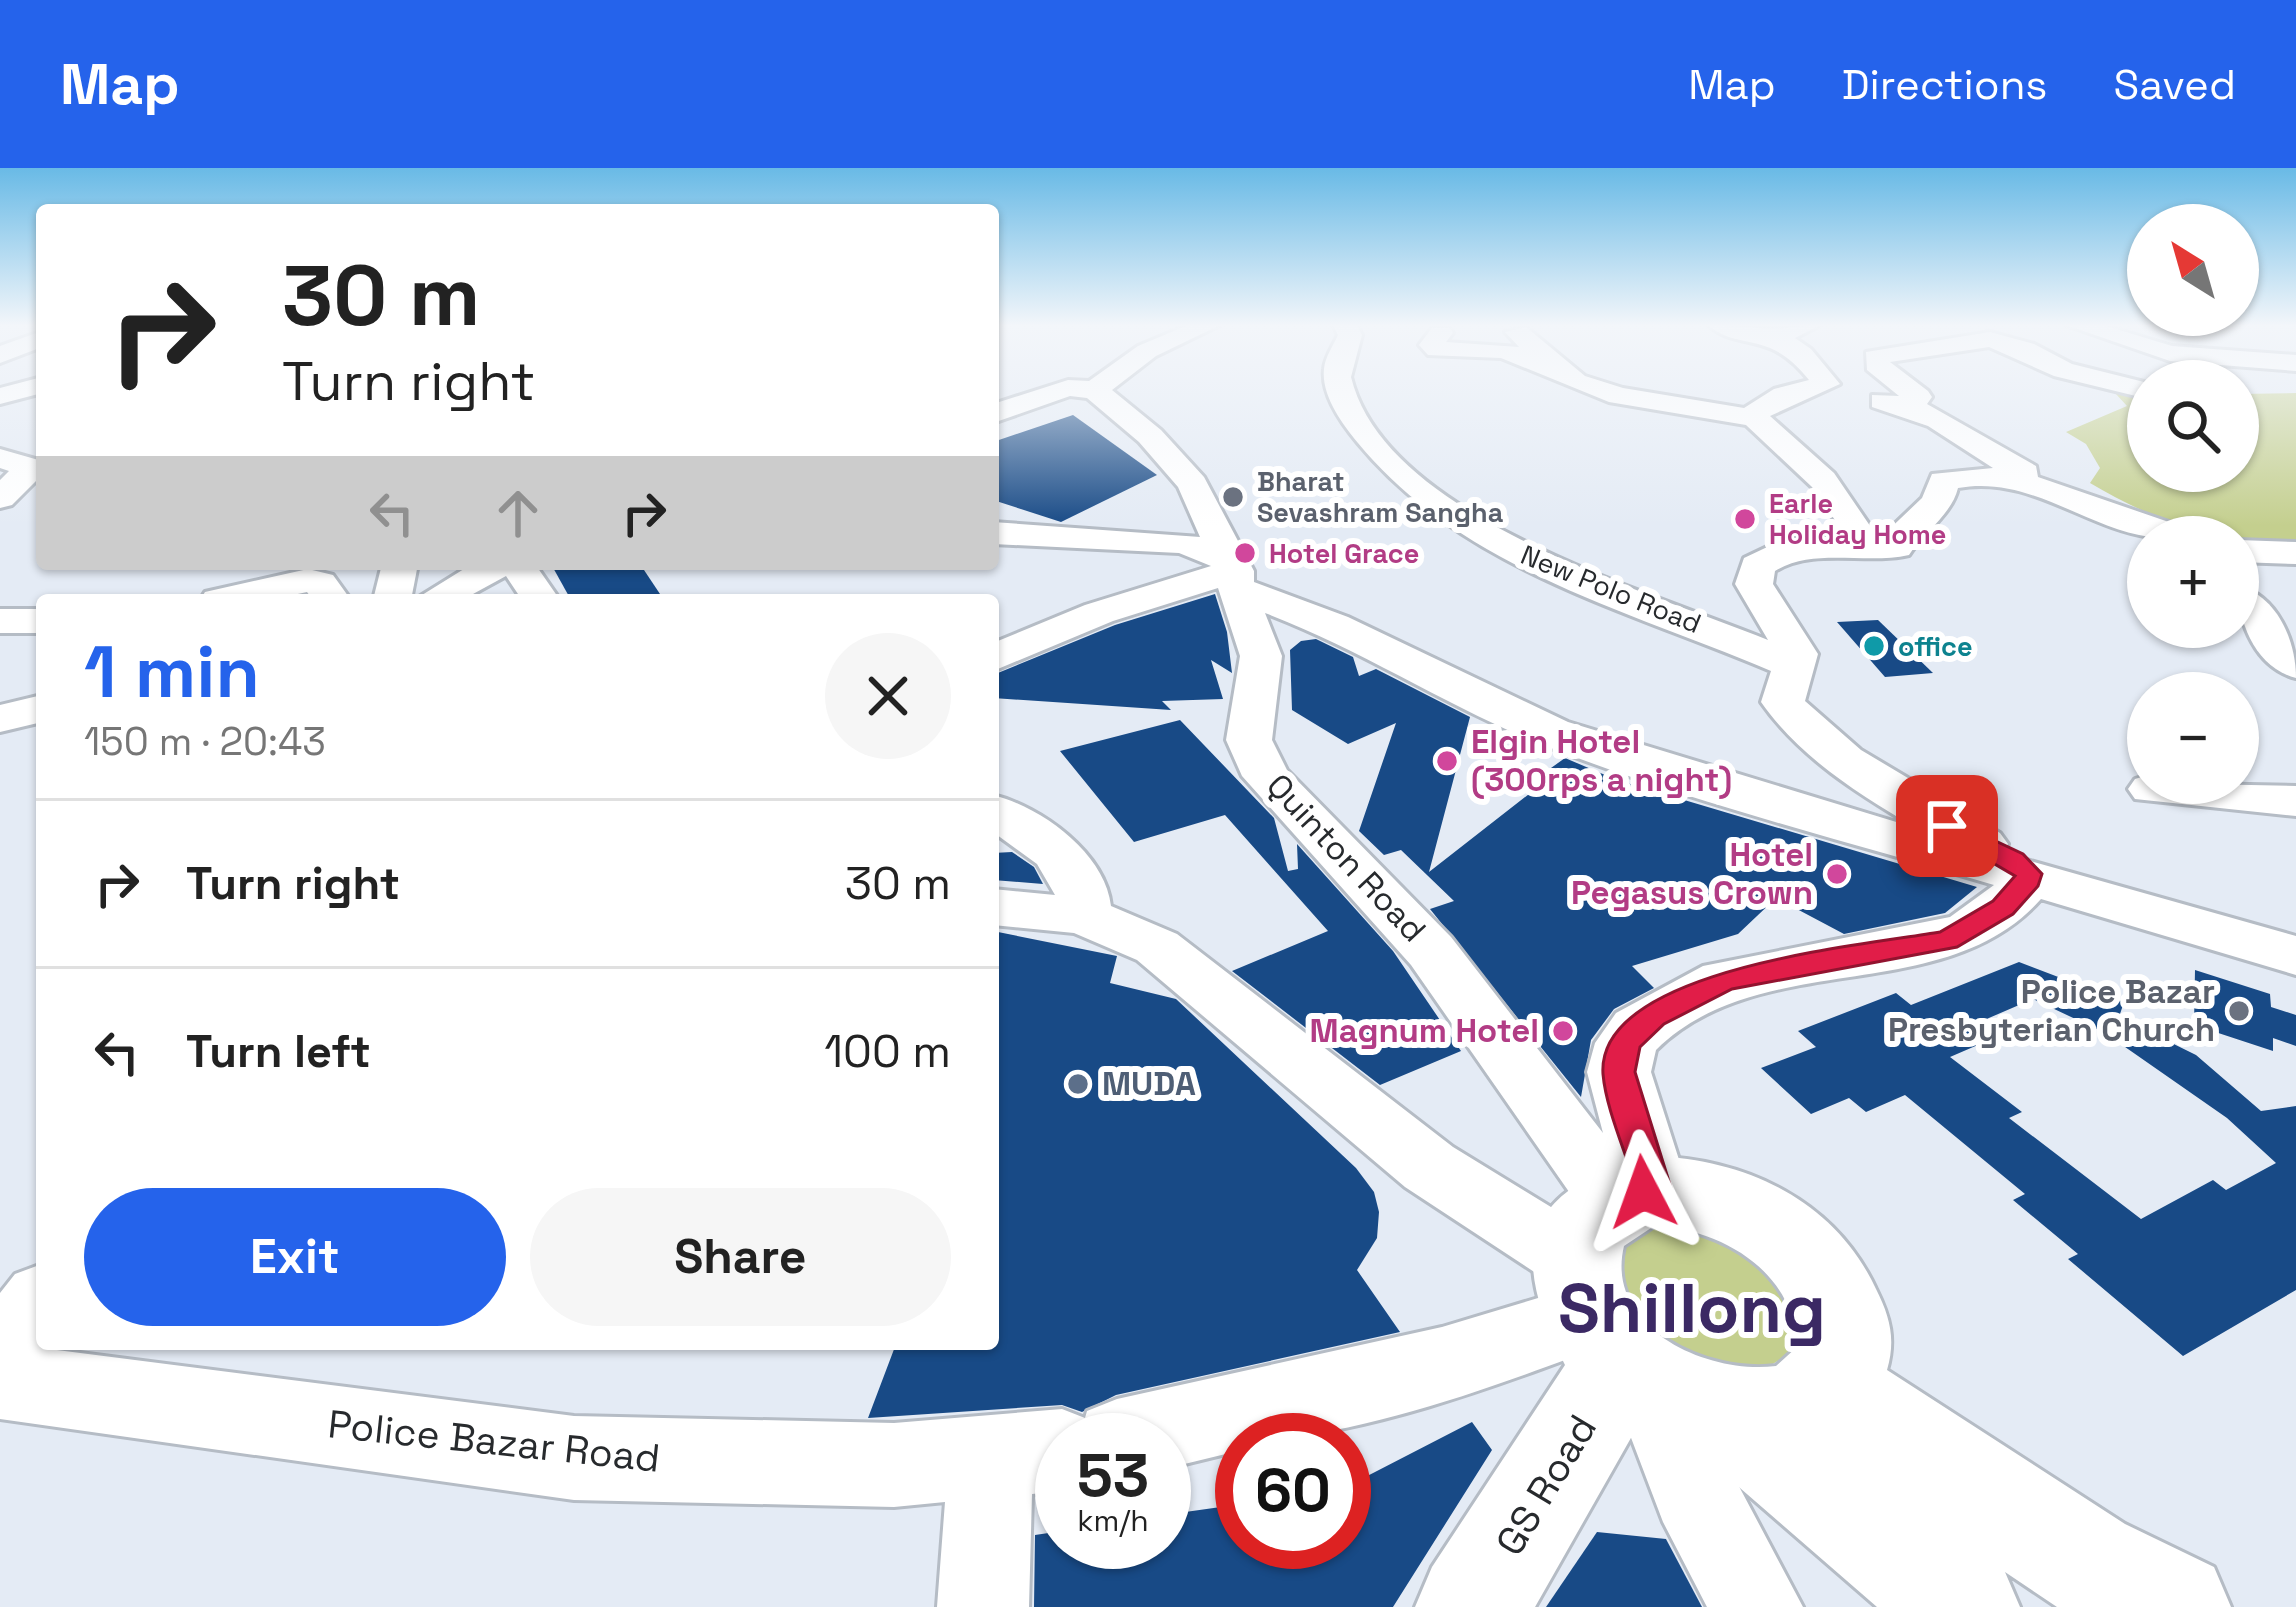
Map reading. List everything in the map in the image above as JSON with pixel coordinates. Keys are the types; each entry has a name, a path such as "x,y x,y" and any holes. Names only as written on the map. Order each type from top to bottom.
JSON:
{"main road":[{"path":"1723,1201 1758,1217 1817,1267 1836,1298 1844,1330 1843,1361 1828,1387 1804,1406 1771,1416 1633,1305 1723,1201"},
{"path":"1633,1305 1963,1607"},
{"name":"GS Road","path":"1472,1607 1633,1305"},
{"path":"1828,1387 2086,1563 2174,1607"}],"street":[{"path":"999,412 1055,392"},
{"name":"Quinton Road","path":"1097,392 1150,436 1192,484 1236,577 1261,656 1250,740 1266,776 1431,951 1633,1305"},
{"name":"New Polo Road","path":"1343,392 1348,410 1382,459 1411,488 1517,552 1795,666"},
{"path":"1607,392 1761,411 1840,399 1908,404 2073,499"},
{"path":"1761,411 1806,392"},
{"path":"1908,404 1918,398 1911,392"},
{"path":"0,415 36,406"},
{"path":"1761,411 1852,513 1863,543 1842,548"},
{"path":"0,458 31,468 0,498"},
{"path":"2029,880 2020,864 1947,826 1798,722 1783,702 1797,654 1752,576 1757,566 1784,550 1896,547 1915,519 1937,503 1943,481 1952,478 2001,480 2127,518"},
{"path":"2039,525 2127,539"},
{"path":"999,533 1184,543 1218,551 1236,577 1552,732 2029,880 2113,898 2296,956"},
{"path":"2259,552 2296,553"},
{"path":"444,594 489,570"},
{"path":"999,655 1099,613 1236,577"},
{"path":"246,594 308,580 320,584 328,594"},
{"path":"0,621 36,621"},
{"path":"2259,624 2296,665"},
{"path":"0,719 36,710"},
{"path":"2259,798 2296,801"},
{"path":"999,814 1053,849 1075,871 1085,890 1084,916"},
{"path":"1757,1607 1694,1491 1633,1305 1619,1072 1626,1043 1638,1029 1724,980 1966,933 2003,908 2029,880"},
{"path":"999,908 1084,916 1157,947 1429,1167 1633,1305"},
{"path":"1191,1423 1442,1364 1633,1305"},
{"path":"0,1352 36,1306"},
{"name":"Police Bazar Road","path":"0,1381 574,1458 894,1465 1026,1453"},
{"path":"983,1607 1026,1453"}],"green space":[{"path":"2296,393 2296,540 2259,541 2259,516 2156,516 2139,509 2090,483 2100,468 2086,444 2066,432 2127,406 2127,492 2259,492 2259,394"},
{"path":"1676,1219 1766,1254 1801,1330 1792,1353 1755,1374 1688,1364 1624,1308 1616,1255 1642,1230"}],"building":[{"path":"1073,415 1157,475 1061,522 999,502 999,440"},
{"path":"554,570 644,570 660,594 568,594"},
{"path":"1215,594 1227,632 1232,673 1211,660 1223,699 1162,701 1171,710 999,698 999,673 1115,625"},
{"path":"1878,620 1933,673 1885,677 1837,622"},
{"path":"1316,639 1353,657 1359,676 1376,669 1470,717 1429,872 1538,787 1530,783 1565,758 1617,780 1977,887 1945,913 1844,934 1776,898 1738,934 1632,966 1654,988 1614,1009 1591,1040 1581,1097 1430,909 1454,901 1401,850 1384,855 1359,831 1396,723 1348,744 1292,710 1290,650 1301,641"},
{"path":"1180,720 1274,818 1288,871 1298,869 1297,844 1393,951 1461,1051 1380,1085 1232,971 1328,931 1225,815 1134,842 1060,751"},
{"path":"1012,852 1034,867 1043,884 999,880 999,853"},
{"path":"999,932 1117,956 1110,983 1176,999 1356,1168 1374,1192 1379,1212 1377,1238 1357,1270 1400,1332 1116,1395 1082,1412 1062,1405 868,1418 894,1350 999,1350"},
{"path":"2019,962 2124,1002 2119,1017 2196,1055 2261,1111 2296,1106 2296,1290 2183,1356 2068,1259 2078,1254 2013,1200 2025,1194 1905,1095 1866,1112 1849,1098 1811,1114 1761,1068 1816,1047 1798,1031 1896,993 1911,1005","holes":["2033,999 2105,1033 2227,1118 2276,1163 2226,1190 2213,1180 2141,1219 2009,1118 2022,1112 1950,1057 1994,1038 1975,1024"]},
{"name":"Police Bazar Presbyterian Church","path":"2195,970 2270,994 2271,1007 2296,1015 2296,1046 2273,1038 2273,1051 2194,1025"},
{"path":"1472,1422 1492,1450 1393,1607 1034,1607 1035,1535 1035,1569 1191,1569 1191,1511 1215,1508 1215,1569 1371,1569 1371,1474"},
{"path":"1597,1532 1666,1539 1702,1607 1546,1607"}],"place":[{"name":"Bharat Sevashram Sangha","path":"1233,497"},
{"name":"Earle Holiday Home","path":"1745,519"},
{"name":"Hotel Grace","path":"1245,553"},
{"name":"office","path":"1874,646"},
{"name":"Elgin Hotel (300rps a night)","path":"1447,761"},
{"name":"Hotel Pegasus Crown","path":"1837,874"},
{"name":"Police Bazar Presbyterian Church","path":"2239,1011"},
{"name":"Magnum Hotel","path":"1563,1031"},
{"name":"MUDA","path":"1078,1084"}],"district":[{"name":"Shillong","path":"1692,1308"}],"route":[{"path":"1643,1192 1654,1191 1619,1072 1626,1043 1653,1017 1724,980 1947,940 1978,925 2003,908 2029,880 2028,874 2014,860 1947,826"}]}
